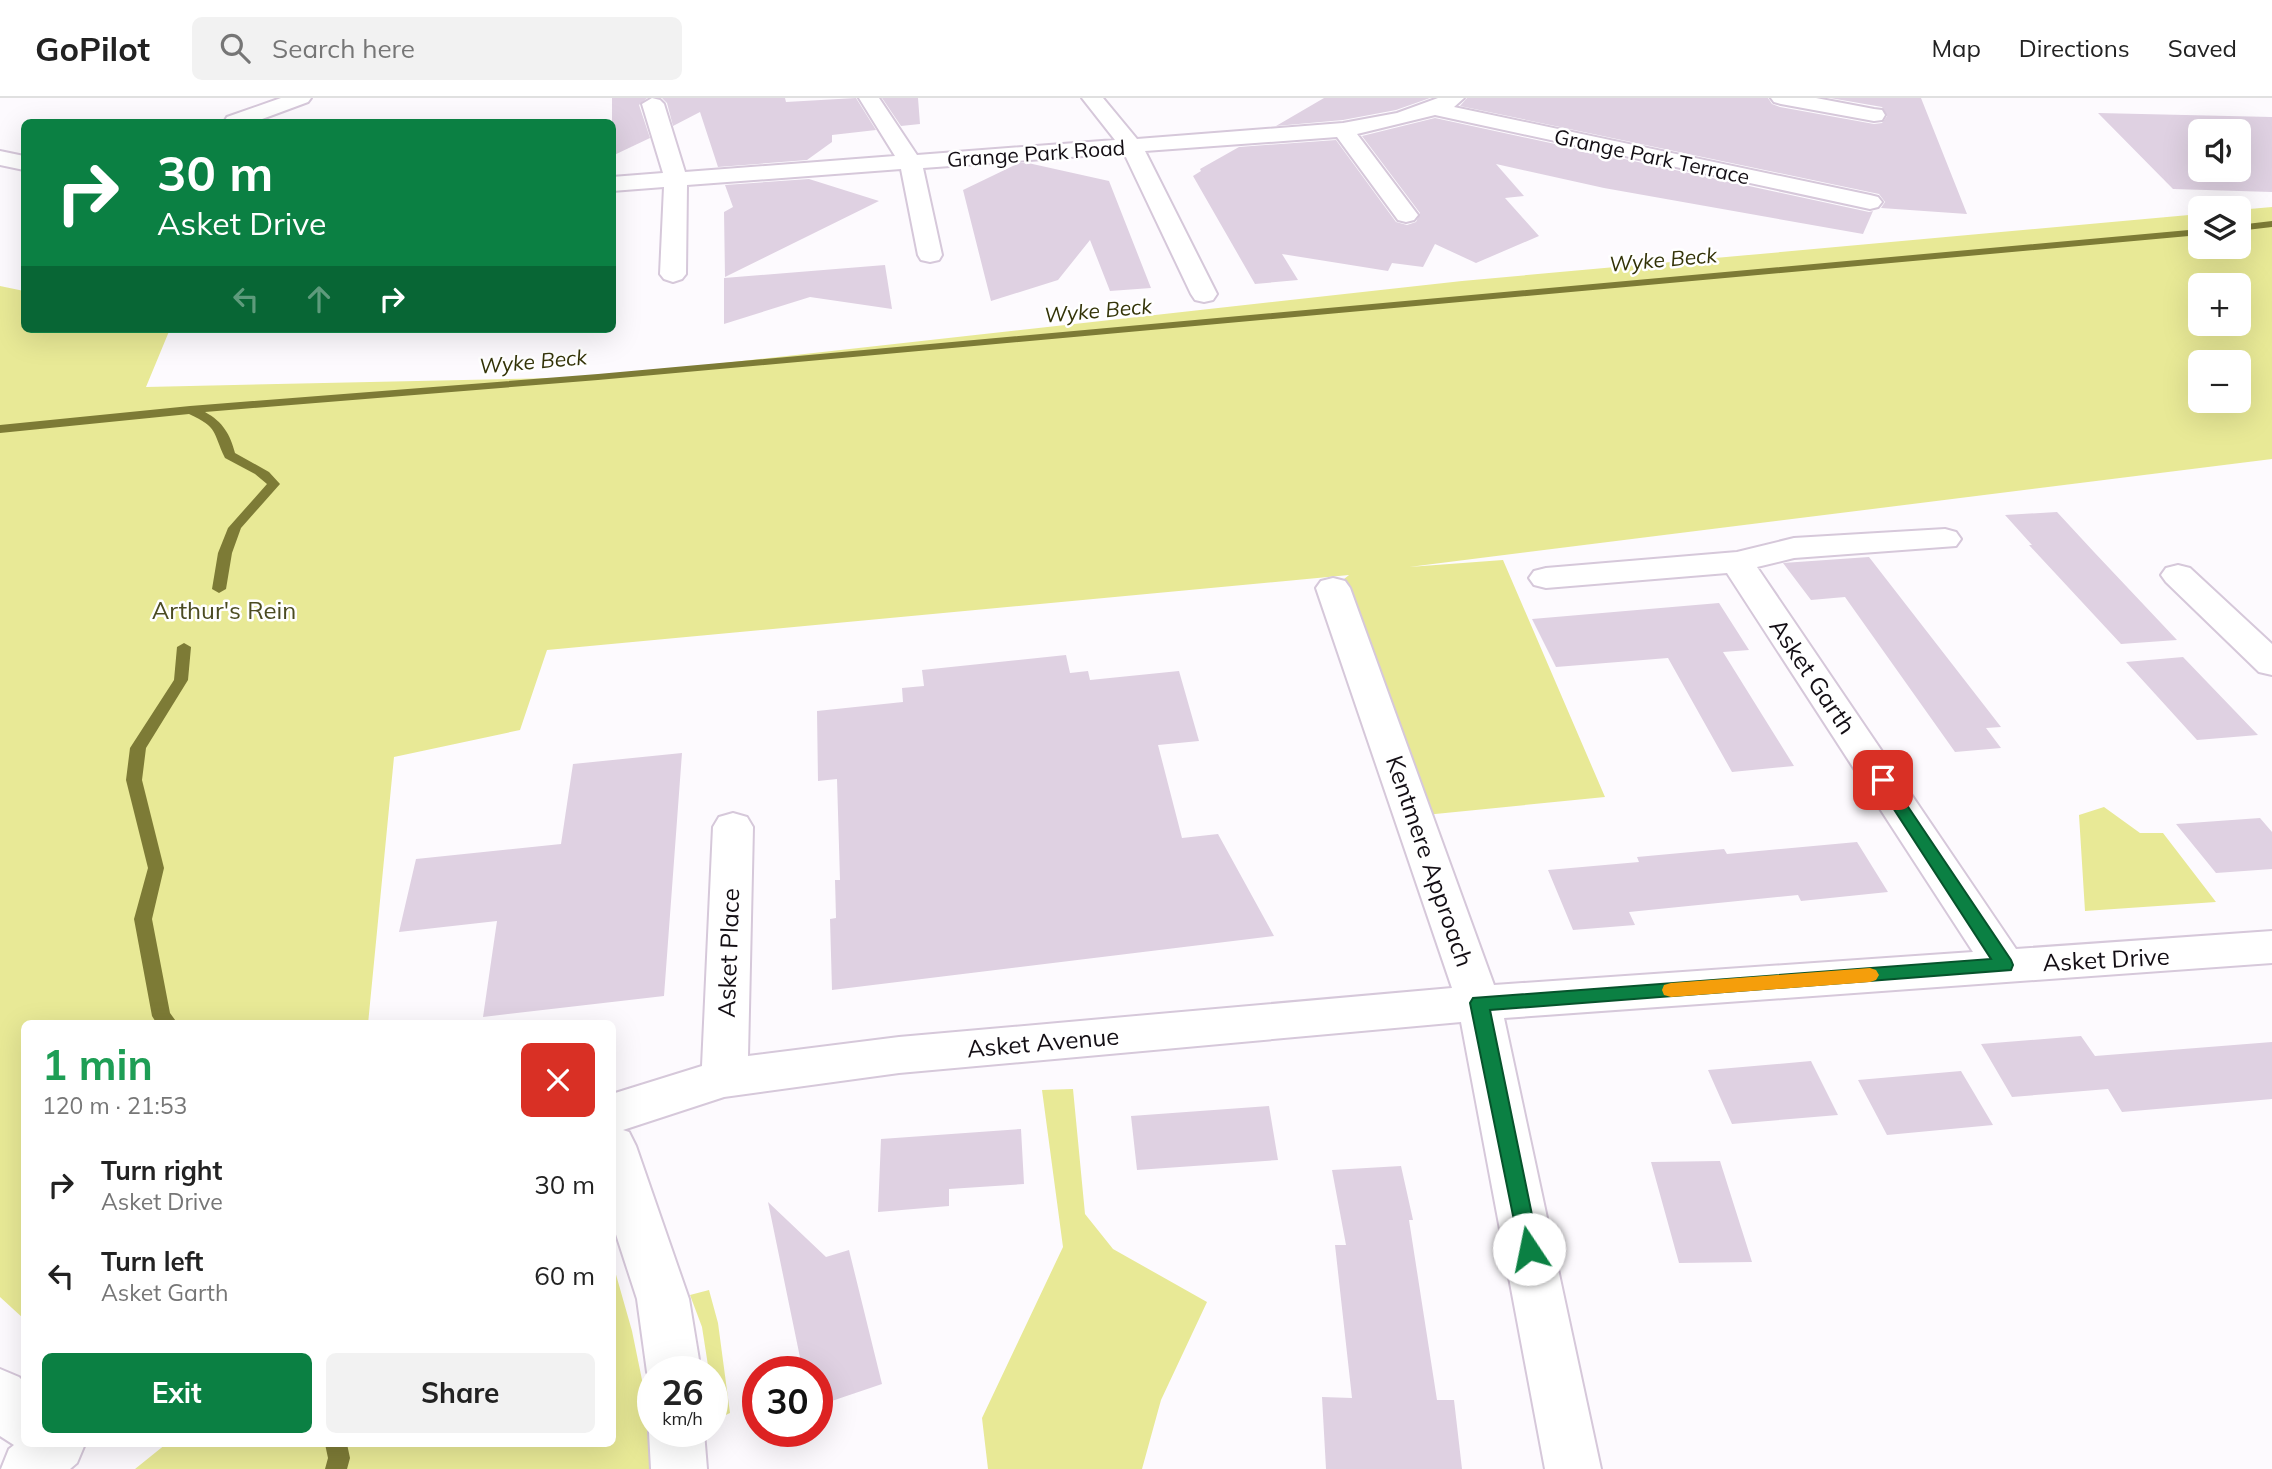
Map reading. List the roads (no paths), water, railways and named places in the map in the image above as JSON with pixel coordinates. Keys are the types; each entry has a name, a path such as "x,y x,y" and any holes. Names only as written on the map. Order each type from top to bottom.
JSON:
{"street":[{"path":"243,119 302,98"},
{"path":"869,98 911,163 930,256"},
{"path":"1092,98 1132,146 1204,294"},
{"path":"1781,98 1874,115"},
{"path":"653,104 676,179 673,274"},
{"name":"Grange Park Road","path":"616,184 1343,130 1397,121 1445,104"},
{"name":"Grange Park Terrace","path":"1445,104 1870,202"},
{"path":"1343,130 1406,215"},
{"path":"0,158 21,162"},
{"path":"1546,578 1737,562 1794,548 1945,539"},
{"name":"Asket Garth","path":"1737,562 2004,965"},
{"path":"2178,575 2272,664"},
{"name":"Kentmere Approach","path":"1333,589 1479,1003 1573,1469"},
{"name":"Asket Place","path":"724,1078 733,827"},
{"name":"Asket Drive","path":"1479,1003 2272,947"},
{"name":"Asket Avenue","path":"616,1113 724,1078 900,1055 1479,1003"},
{"path":"616,1158 663,1299 672,1356"},
{"path":"0,1395 21,1421"},
{"path":"678,1447 679,1469"}],"waterway":[{"name":"Wyke Beck","path":"2251,226 2272,224"},
{"name":"Wyke Beck","path":"0,429 2188,233"},
{"path":"191,410 218,426 229,455 259,471 274,484 235,528 225,553 219,589"},
{"path":"165,1020 161,1016 143,919 156,868 134,780 138,748 181,680 184,647"},
{"path":"336,1469 339,1458 337,1447"}],"park label":[{"name":"Arthur's Rein","path":"224,610"}]}
